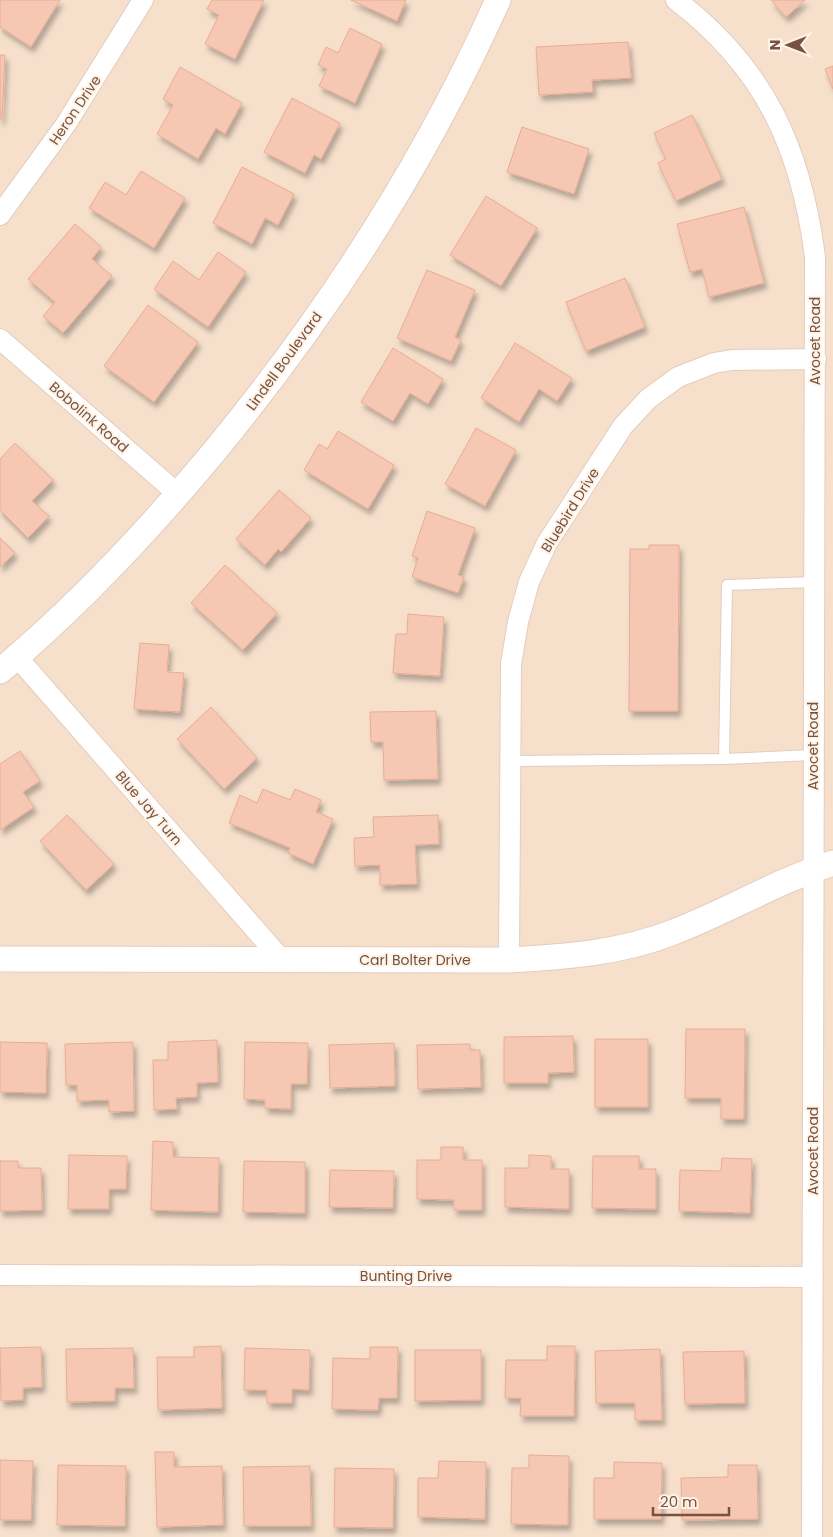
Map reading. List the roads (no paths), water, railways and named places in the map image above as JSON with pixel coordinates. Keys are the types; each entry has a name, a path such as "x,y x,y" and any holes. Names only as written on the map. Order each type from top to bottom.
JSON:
{"street":[{"name":"Heron Drive","path":"0,215 66,124 122,37 143,0"},
{"name":"Lindell Boulevard","path":"9,664 110,569 179,495 250,408 316,318 378,224 434,128 498,0"},
{"name":"Avocet Road","path":"676,0 697,16 744,66 769,104 790,146 809,211 815,256 813,755 823,867 812,1277 812,1537"},
{"name":"Bobolink Road","path":"0,339 179,495"},
{"name":"Bluebird Drive","path":"509,960 511,664 518,622 529,582 547,543 623,426 655,393 678,377 696,369 732,360 816,359"},
{"name":"Blue Jay Turn","path":"9,664 282,960"},
{"name":"Carl Bolter Drive","path":"0,959 509,960 570,957 630,946 662,936 725,911 823,867"},
{"name":"Bunting Drive","path":"0,1275 812,1277"}],"lane":[{"path":"724,759 727,585 814,582"},
{"path":"511,761 724,759 813,755"}]}
